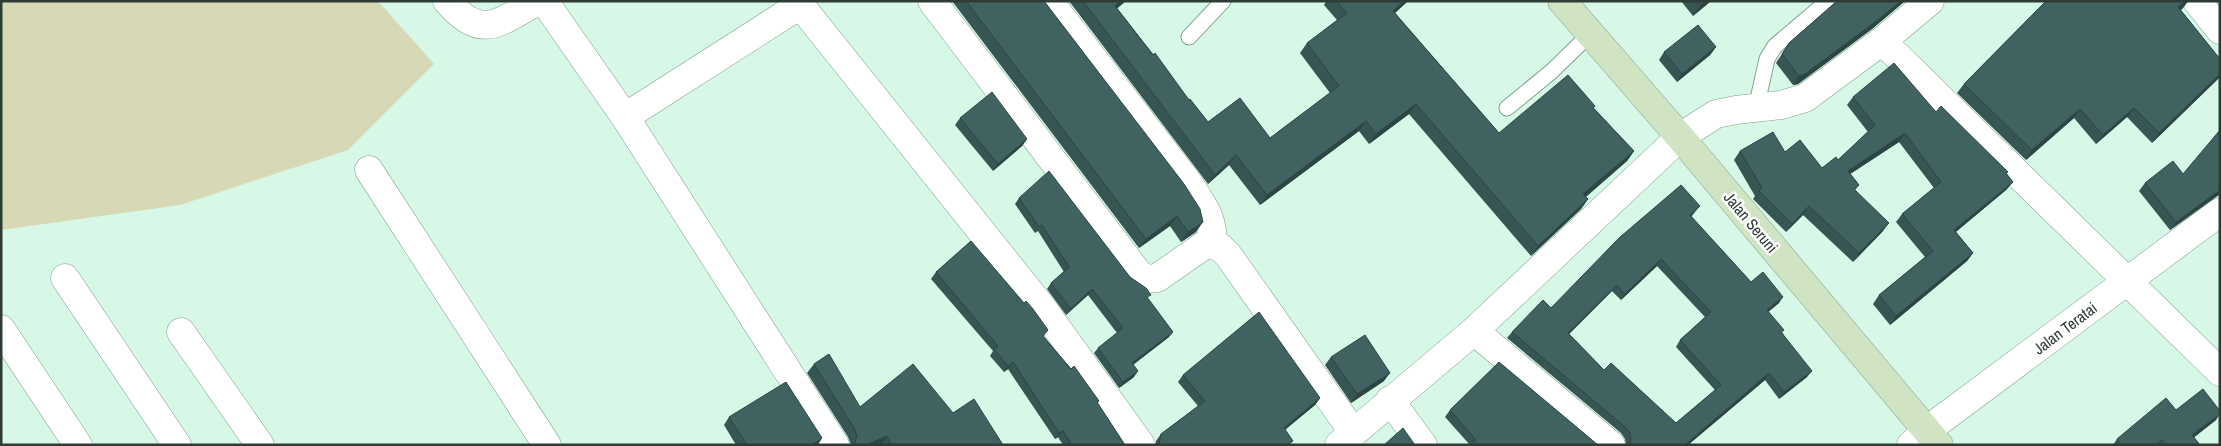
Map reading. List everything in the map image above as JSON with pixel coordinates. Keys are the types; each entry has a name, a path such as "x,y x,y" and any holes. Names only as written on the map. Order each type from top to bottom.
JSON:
{"main road":[{"name":"Jalan Seruni","path":"1562,1 1680,137 1926,440"}],"street":[{"path":"447,1 464,18 480,26 496,24 538,1"},
{"path":"544,1 625,117 834,445"},
{"path":"932,1 1138,273 1145,279 1156,278 1206,244 1220,247 1228,255 1346,438 1474,331 1680,137 1716,114 1781,105 1805,98 1882,41 1930,1"},
{"path":"1049,1 1190,185 1209,216 1213,228 1213,245"},
{"path":"2197,1 2220,30"},
{"path":"625,117 798,3 1041,306 1141,445"},
{"path":"1882,41 2220,372"},
{"path":"369,170 547,445"},
{"name":"Jalan Teratai","path":"1926,440 2128,281 2220,212"},
{"path":"65,278 177,445"},
{"path":"1,329 78,445"},
{"path":"1474,331 1611,445"},
{"path":"181,332 260,445"},
{"path":"1390,400 1423,445"}],"lane":[{"path":"1189,37 1223,1"},
{"path":"1756,108 1767,59 1775,46 1828,1"},
{"path":"1507,108 1560,64 1590,34"}],"green space":[{"path":"1,1 378,1 434,64 348,150 180,205 1,230"}],"building":[{"path":"966,1 1044,1 1184,184 1200,209 1203,222 1188,232 1177,216 1146,239"},
{"path":"1083,1 1121,1 1115,6 1153,55 1155,53 1189,100 1208,122 1240,98 1270,138 1339,86 1307,43 1347,13 1336,1 1404,1 1393,11 1499,133 1568,75 1595,106 1593,108 1634,151 1583,194 1588,199 1538,246 1416,104 1376,134 1366,121 1267,195 1236,155 1215,175"},
{"path":"1837,1 1901,1 1805,74 1799,76 1782,54 1789,43"},
{"path":"2046,1 2186,1 2178,7 2220,59 2220,74 2159,133 2134,108 2103,135 2080,109 2032,150 1964,84"},
{"path":"1698,25 1716,47 1682,74 1664,52"},
{"path":"1894,63 1936,112 1941,106 2008,172 2006,173 2013,182 1954,230 1973,253 1896,316 1879,295 1933,251 1902,214 1941,182 1905,133 1848,171 1859,185 1854,189 1889,223 1859,253 1809,206 1792,224 1759,191 1762,188 1740,151 1773,132 1785,152 1800,140 1822,168 1836,157 1838,160 1875,125 1853,97"},
{"path":"992,92 1027,139 998,164 960,118"},
{"path":"2220,130 2220,190 2176,222 2145,183 2173,161 2183,174"},
{"path":"1049,171 1130,277 1146,288 1151,295 1147,297 1173,332 1132,363 1138,371 1123,382 1098,348 1123,328 1092,289 1071,309 1051,283 1069,267 1042,225 1039,227 1019,198"},
{"path":"1681,185 1700,206 1690,215 1751,282 1763,272 1783,297 1767,310 1784,330 1781,332 1812,371 1784,392 1769,373 1685,445 1629,445 1631,441 1630,433 1625,427 1512,332 1543,300 1551,308 1619,238","holes":["1661,259 1711,312 1680,340 1721,385 1676,423 1611,363 1604,370 1568,333 1617,285 1625,294"]},
{"path":"971,241 1024,303 1026,301 1033,309 1048,330 1043,336 1071,369 1074,366 1099,401 1097,402 1125,445 1072,445 1063,431 1059,433 1013,362 1008,366 994,349 998,346 936,272"},
{"path":"1259,312 1320,398 1284,428 1293,441 1288,445 1159,445 1161,434 1205,401 1183,375"},
{"path":"1365,335 1390,373 1357,394 1331,357"},
{"path":"829,354 860,407 913,364 953,413 974,399 1003,445 892,445 887,436 866,445 854,445 857,436 854,428 814,364"},
{"path":"1499,362 1598,445 1470,445 1476,440 1450,410"},
{"path":"786,382 822,438 812,445 747,445 729,417"},
{"path":"2203,389 2220,411 2220,414 2192,435 2200,445 2166,445 2162,440 2156,445 2121,445 2117,439 2166,398 2176,410"},
{"path":"1403,428 1415,445 1384,445"}]}
